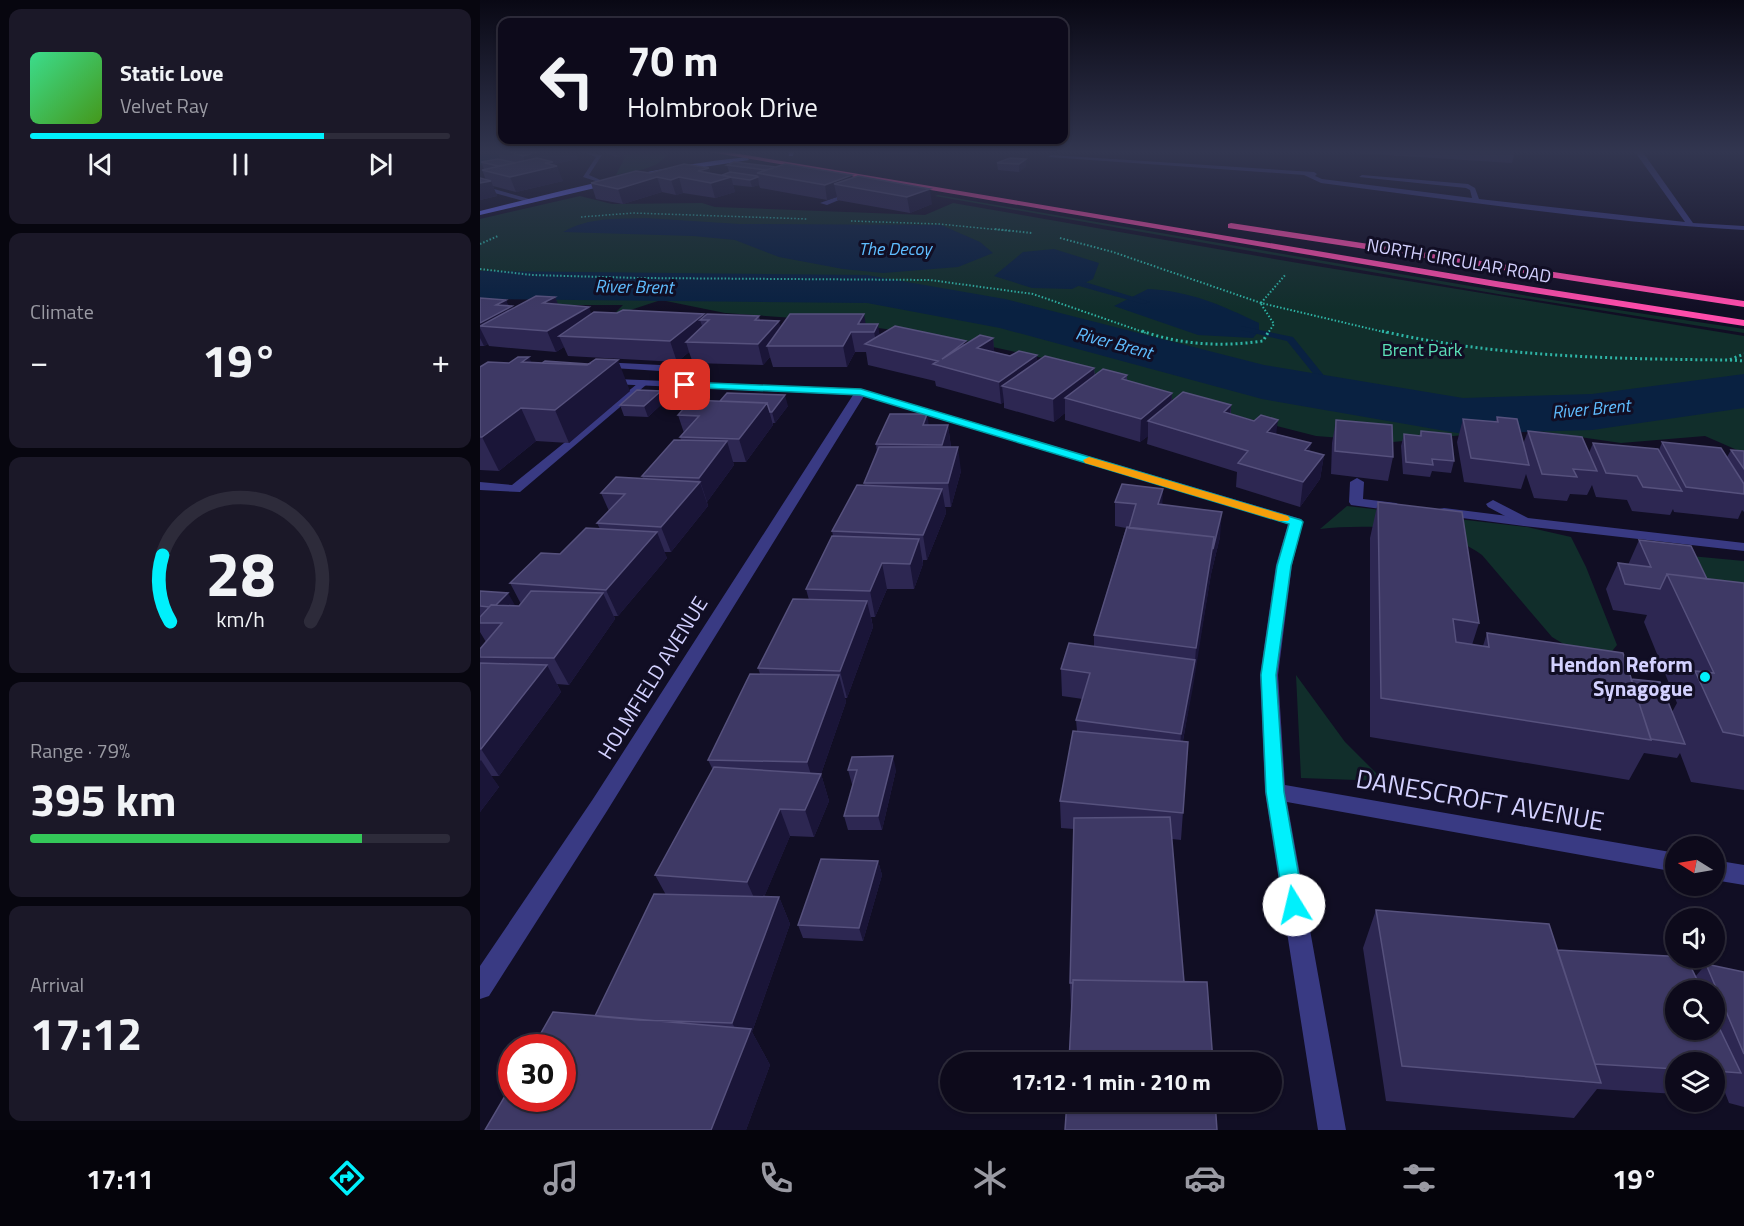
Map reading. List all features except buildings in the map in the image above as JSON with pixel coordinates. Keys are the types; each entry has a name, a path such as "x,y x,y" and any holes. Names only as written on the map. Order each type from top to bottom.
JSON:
{"highway":[{"name":"NORTH CIRCULAR ROAD","path":"1019,204 1519,288 1744,323"},
{"name":"NORTH CIRCULAR ROAD","path":"1218,224 1744,304"}],"street":[{"path":"480,213 519,204"},
{"path":"1491,204 1655,223 1744,228"},
{"path":"1675,204 1690,224"},
{"path":"592,365 660,368"},
{"path":"616,382 861,392 1296,522 1284,566 1269,675 1275,792 1332,1130"},
{"path":"480,486 515,489 642,383"},
{"name":"HOLMFIELD AVENUE","path":"480,987 600,805 861,392"},
{"path":"1357,482 1356,502 1412,509"},
{"path":"1493,504 1524,522"},
{"path":"1435,511 1744,547"},
{"name":"DANESCROFT AVENUE","path":"1275,792 1665,861"},
{"path":"1725,872 1744,875"}],"path":[{"path":"577,217 633,213 809,219"},
{"path":"844,220 939,224 1037,233"},
{"path":"1059,237 1113,252 1261,303 1432,343 1620,359 1744,361"},
{"path":"480,269 532,275 639,278 930,280 1034,294 1165,339 1231,346 1263,341 1274,324 1261,303"},
{"path":"1261,303 1290,270"},
{"path":"1729,360 1744,354"}],"green space":[{"name":"Brent Park","path":"546,204 704,204 715,207 925,215 951,204 957,204 1298,263 1744,336 1744,453 1705,436 1621,443 1525,429 1393,442 1316,436 1143,392 1070,364 956,339 822,320 725,313 661,300 612,316 623,305 578,305 545,313 521,306 543,290 480,288 480,219"},
{"path":"979,204 1552,300 1744,329 1744,333 1498,294"},
{"path":"1347,506 1527,527 1571,537 1586,567 1617,645 1600,666 1552,637 1482,555 1466,545 1447,538 1404,529 1339,527 1320,529"},
{"path":"1680,555 1744,561 1744,619"},
{"path":"1296,675 1345,742 1384,781 1301,778"}],"water":[{"name":"The Decoy","path":"646,218 739,224 941,225 980,242 993,253 958,267 883,273 843,269 779,257 735,240 693,236 563,232 593,221"},
{"path":"1054,249 1099,263 1093,279 1072,289 1032,288 994,276 1023,252"},
{"path":"1148,289 1192,296 1218,305 1259,323 1259,331 1253,338 1198,335 1114,306"}],"waterway":[{"path":"1082,284 1146,302"},
{"name":"River Brent","path":"480,285 867,289 1005,314 1262,382 1463,416 1592,412 1744,391"},
{"path":"1244,328 1290,339 1335,395"}],"slow traffic":[{"path":"1089,460 1284,519"}],"place":[{"name":"Hendon Reform Synagogue","path":"1705,677"}],"route":[{"path":"685,385 861,392 1296,522 1284,566 1269,675 1275,792 1294,905"}]}
